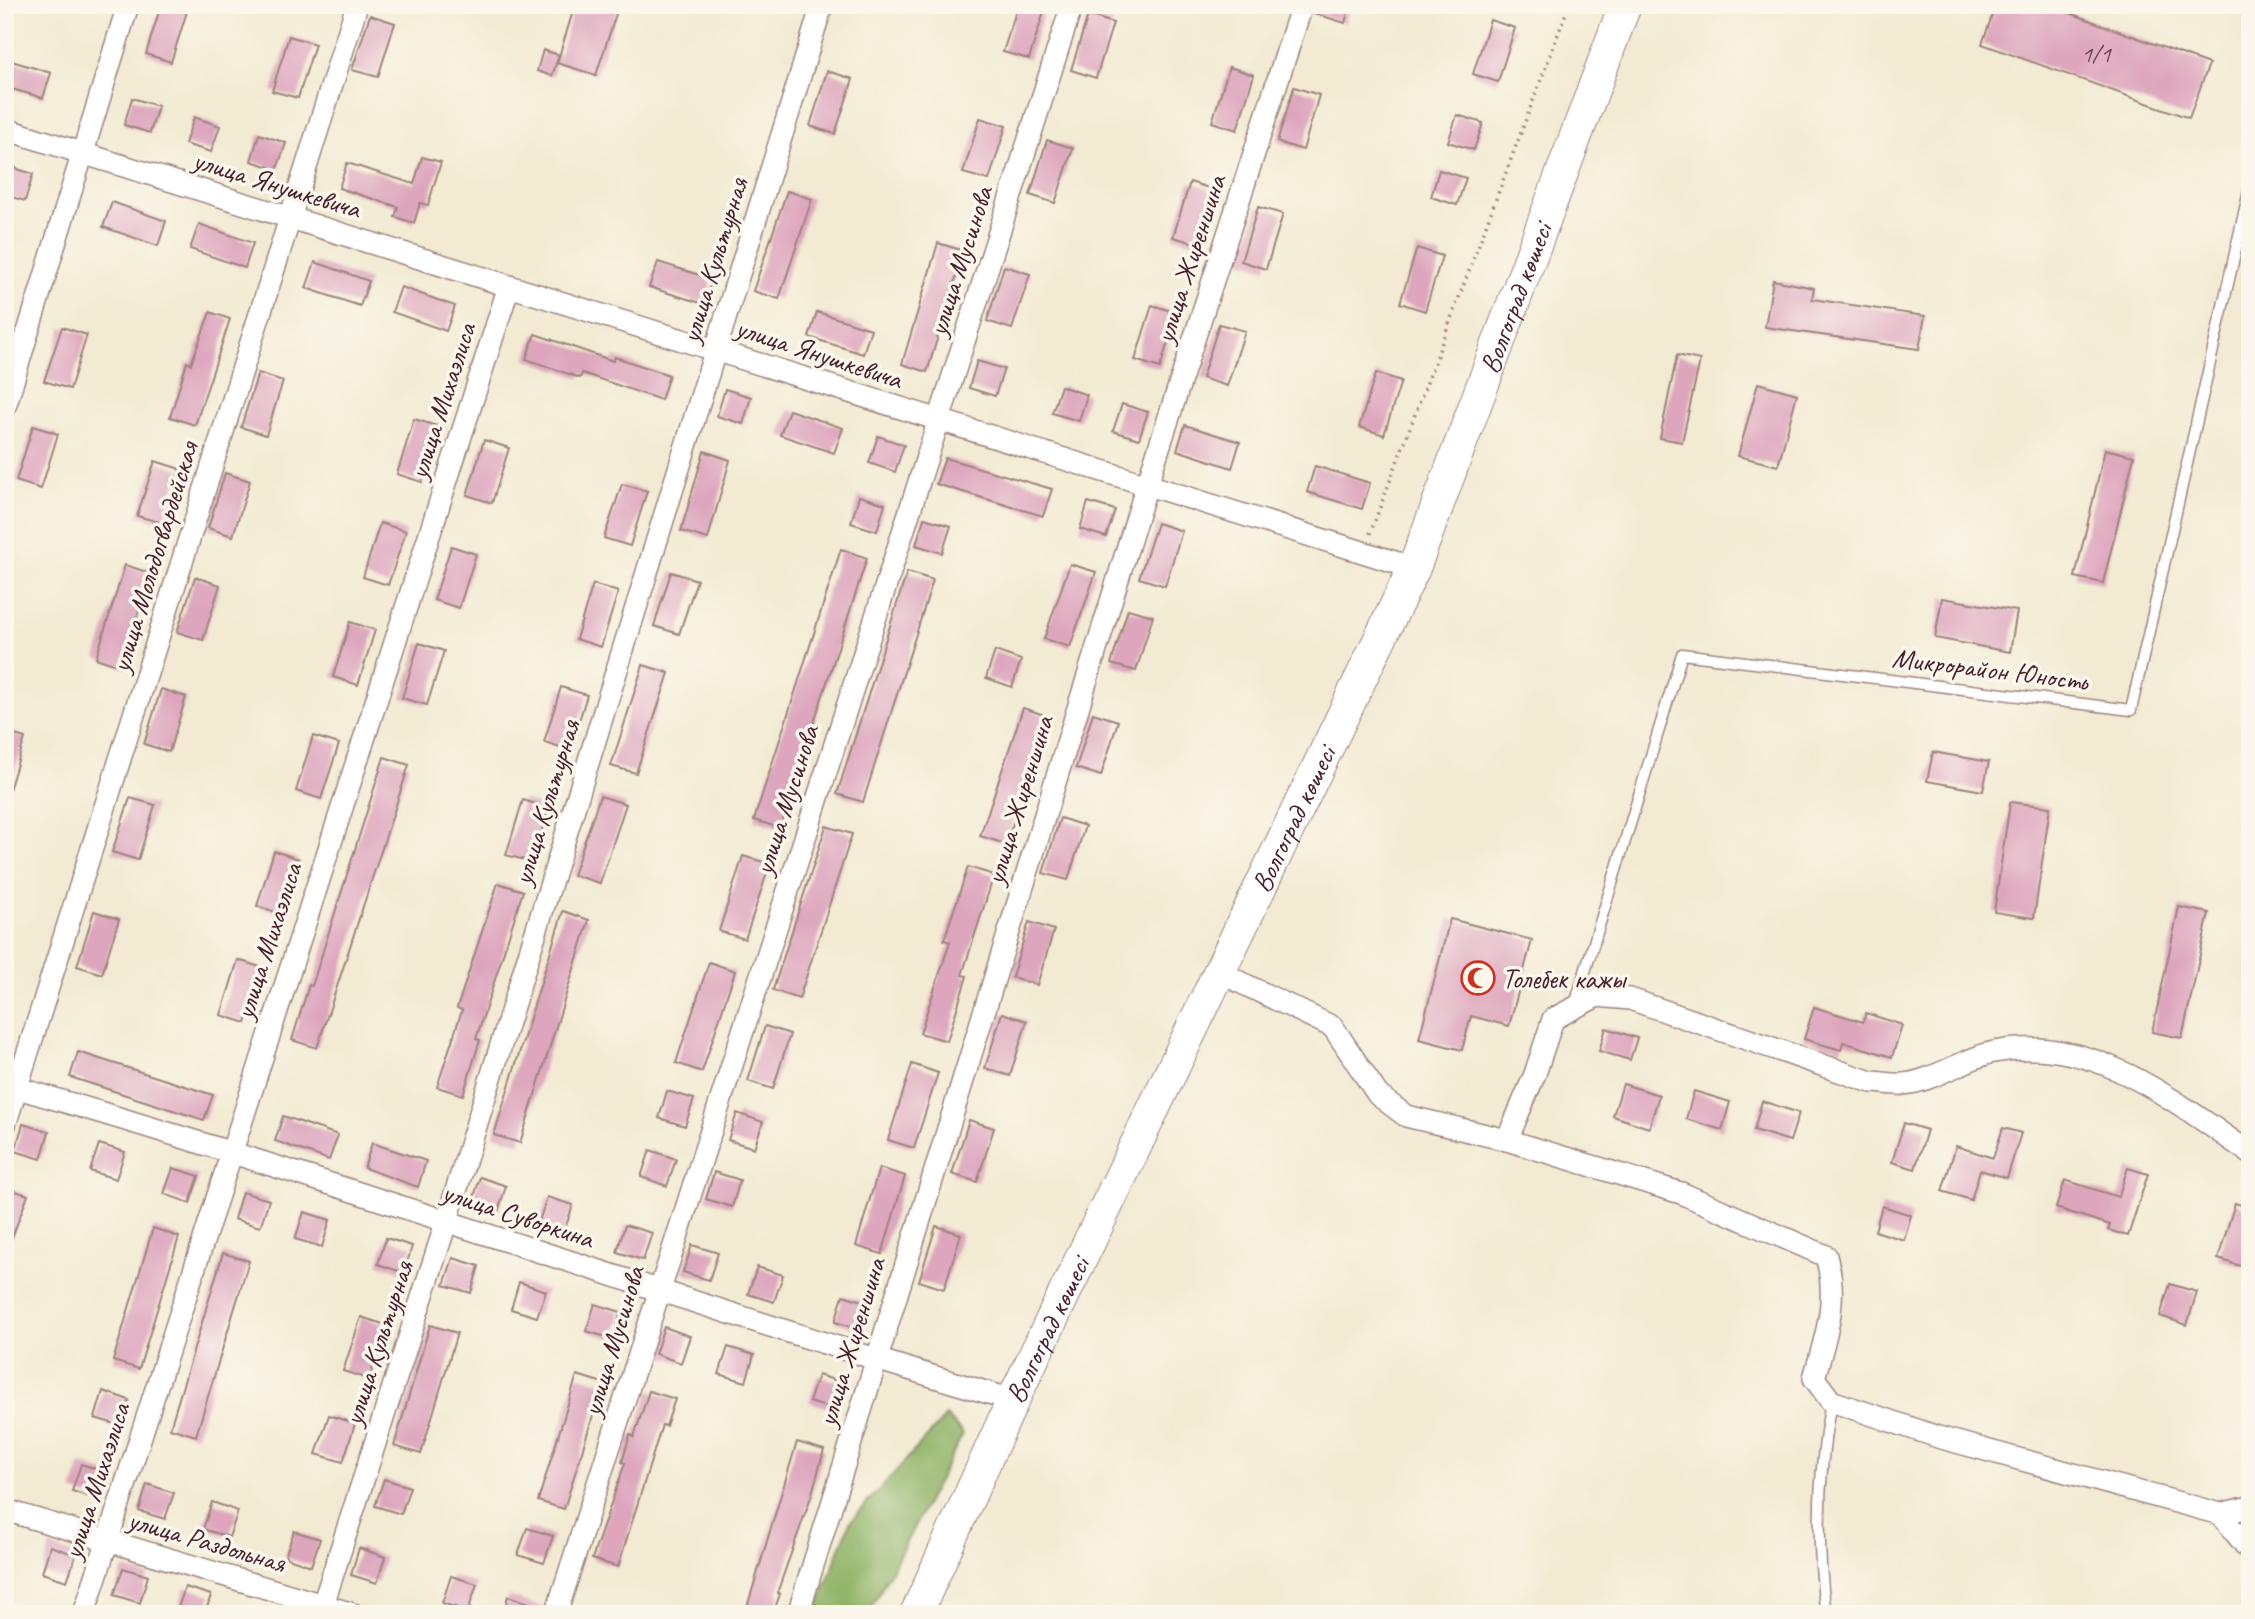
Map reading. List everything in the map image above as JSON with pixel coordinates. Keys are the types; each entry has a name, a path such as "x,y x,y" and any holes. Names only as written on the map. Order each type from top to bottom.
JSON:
{"main road":[{"name":"Волгоград көшесі","path":"916,1614 1013,1400 1414,568 1625,5"}],"street":[{"path":"5,407 128,5"},
{"name":"улица Молодогвардейская","path":"5,1125 12,1086 357,5"},
{"name":"улица Культурная","path":"322,1609 447,1220 822,5"},
{"name":"улица Мусинова","path":"556,1614 1072,5"},
{"name":"улица Жиреншина","path":"798,1614 874,1360 1147,485 1302,5"},
{"name":"улица Янушкевича","path":"5,129 715,348 937,421 1364,550 1414,568"},
{"name":"улица Михаэлиса","path":"84,1614 229,1152 509,286"},
{"path":"1220,973 1333,1027 1378,1095 1406,1116 1507,1140 1681,1193 1826,1256 1833,1278 1831,1320 1814,1378 1831,1401 1938,1437 2220,1514 2250,1507"},
{"path":"1507,1140 1535,1074 1553,1019 1573,1011 1597,996 1630,999 1871,1082 1905,1084 1994,1052 2052,1049 2096,1060 2150,1085 2250,1153"},
{"name":"улица Суворкина","path":"12,1086 447,1220 874,1360 1013,1400"},
{"name":"улица Раздольная","path":"5,1510 322,1609 353,1614"},
{"path":"2220,1514 2250,1550"}],"lane":[{"name":"Микрорайон Юность","path":"1573,1011 1682,654 2130,710 2250,187"},
{"path":"1826,1614 1821,1576 1821,1456 1831,1401"}],"path":[{"path":"1364,550 1569,5"}],"green space":[{"path":"946,1416 963,1434 868,1614 815,1614 850,1522"}],"building":[{"path":"161,5 189,5 171,62 146,54"},
{"path":"575,5 619,5 596,75 557,63"},
{"path":"1018,5 1046,5 1029,59 1003,52"},
{"path":"1315,5 1350,5 1345,23 1313,13"},
{"path":"1996,5 2048,5 2209,64 2189,118 1982,44"},
{"path":"370,15 395,23 378,77 352,70"},
{"path":"1088,15 1113,23 1096,78 1071,70"},
{"path":"1490,20 1515,28 1498,82 1473,74"},
{"path":"289,36 315,44 298,98 272,91"},
{"path":"543,50 559,55 552,76 537,71"},
{"path":"5,59 51,73 43,98 5,87"},
{"path":"1229,67 1254,75 1237,130 1212,122"},
{"path":"827,71 853,79 835,134 810,126"},
{"path":"1294,87 1319,95 1303,150 1277,142"},
{"path":"132,98 158,106 150,133 124,125"},
{"path":"1457,115 1483,123 1474,150 1448,142"},
{"path":"194,117 220,126 211,152 185,144"},
{"path":"980,118 1006,126 989,180 963,173"},
{"path":"259,134 286,143 277,169 251,161"},
{"path":"1047,140 1073,148 1055,203 1030,195"},
{"path":"422,157 441,162 428,205 420,203 414,223 395,217 398,207 339,188 347,163 414,184"},
{"path":"5,165 33,174 25,201 5,195"},
{"path":"1439,170 1466,178 1457,205 1431,197"},
{"path":"1190,182 1215,190 1198,244 1173,237"},
{"path":"787,191 812,199 779,299 753,291"},
{"path":"112,202 166,221 158,246 103,227"},
{"path":"1258,207 1283,214 1266,269 1241,261"},
{"path":"199,224 253,243 245,268 190,249"},
{"path":"938,243 964,251 927,372 902,364"},
{"path":"1417,248 1442,256 1425,311 1400,303"},
{"path":"315,262 369,281 360,306 306,288"},
{"path":"658,262 712,279 704,304 649,287"},
{"path":"1004,266 1030,274 1012,329 987,321"},
{"path":"1773,280 1814,288 1812,299 1925,316 1919,349 1765,327"},
{"path":"401,287 455,306 446,331 392,312"},
{"path":"1152,305 1177,313 1160,368 1135,360"},
{"path":"210,312 230,319 195,425 170,417 187,362 191,364"},
{"path":"817,312 871,329 863,354 809,337"},
{"path":"1219,324 1245,331 1227,386 1202,378"},
{"path":"62,327 87,335 70,389 44,381"},
{"path":"535,334 613,361 615,357 669,375 661,400 582,373 580,378 526,359"},
{"path":"1677,355 1700,360 1682,442 1660,438"},
{"path":"977,361 1004,369 995,396 969,388"},
{"path":"258,373 283,381 266,435 241,427"},
{"path":"1376,373 1401,381 1384,435 1359,427"},
{"path":"1758,383 1797,394 1778,466 1738,456"},
{"path":"1061,386 1087,395 1079,421 1052,413"},
{"path":"725,389 751,397 743,424 717,416"},
{"path":"1122,404 1148,412 1139,439 1113,431"},
{"path":"789,410 843,428 834,453 780,435"},
{"path":"414,419 440,427 422,482 397,474"},
{"path":"1185,425 1240,442 1232,468 1177,450"},
{"path":"33,426 58,434 41,489 16,481"},
{"path":"878,436 904,445 895,472 869,463"},
{"path":"484,440 509,448 492,503 467,495"},
{"path":"2105,449 2134,456 2103,583 2075,577"},
{"path":"704,451 730,460 708,539 681,531"},
{"path":"945,458 1052,489 1043,516 936,484"},
{"path":"155,461 180,469 163,523 137,516"},
{"path":"1315,466 1370,483 1362,509 1307,492"},
{"path":"225,473 250,481 233,536 208,528"},
{"path":"622,484 647,491 630,546 604,538"},
{"path":"859,496 885,504 877,531 851,523"},
{"path":"1088,502 1115,510 1106,537 1080,529"},
{"path":"924,518 951,526 942,553 916,545"},
{"path":"380,523 406,531 388,585 363,577"},
{"path":"1157,523 1182,531 1165,586 1139,578"},
{"path":"451,546 476,554 459,608 434,600"},
{"path":"841,549 867,558 780,828 754,820"},
{"path":"1070,564 1096,572 1070,647 1044,639"},
{"path":"125,565 150,573 122,667 96,658"},
{"path":"671,572 697,580 679,634 654,626"},
{"path":"907,572 933,580 863,802 837,794"},
{"path":"195,577 220,585 203,640 177,632"},
{"path":"593,584 618,592 601,647 576,639"},
{"path":"1942,598 2017,611 2010,652 1935,638"},
{"path":"1128,609 1153,616 1136,671 1111,664"},
{"path":"350,622 375,630 358,685 333,677"},
{"path":"419,643 444,651 427,705 402,698"},
{"path":"995,651 1021,660 1012,687 986,678"},
{"path":"643,665 669,673 636,773 611,766"},
{"path":"561,687 587,695 570,750 544,742"},
{"path":"161,689 186,697 169,752 144,744"},
{"path":"1023,708 1050,717 1006,844 980,836"},
{"path":"1093,713 1118,721 1101,776 1076,768"},
{"path":"5,732 25,738 9,790 5,790"},
{"path":"313,736 339,744 321,799 296,791"},
{"path":"1933,752 1989,762 1983,791 1927,781"},
{"path":"384,757 409,765 317,1048 292,1040 309,985 312,986"},
{"path":"600,796 626,804 600,883 573,875"},
{"path":"130,798 155,805 138,860 112,852"},
{"path":"523,800 549,808 532,862 506,855"},
{"path":"2010,802 2050,807 2034,918 1994,912"},
{"path":"1060,818 1085,826 1068,880 1043,873"},
{"path":"826,826 852,834 799,999 773,990"},
{"path":"274,851 299,859 282,914 257,906"},
{"path":"743,856 770,864 745,939 719,931"},
{"path":"968,867 994,875 962,975 967,976 947,1041 920,1033 950,942 944,940"},
{"path":"498,883 523,891 476,1039 480,1040 463,1095 437,1087 462,1010 457,1008"},
{"path":"2179,907 2209,913 2182,1038 2152,1032"},
{"path":"94,911 119,919 102,974 77,966"},
{"path":"563,911 589,920 520,1143 494,1135"},
{"name":"Толебек кажы","path":"1450,919 1532,940 1509,1026 1471,1016 1462,1050 1419,1039"},
{"path":"1029,922 1054,930 1037,985 1012,977"},
{"path":"238,960 263,968 246,1023 221,1015"},
{"path":"709,962 735,971 702,1072 676,1063"},
{"path":"1814,1007 1863,1022 1866,1013 1902,1025 1892,1057 1843,1042 1841,1050 1804,1039"},
{"path":"1002,1013 1027,1021 1010,1076 985,1068"},
{"path":"765,1026 790,1034 773,1089 748,1081"},
{"path":"1606,1028 1637,1038 1630,1060 1599,1051"},
{"path":"78,1052 213,1095 204,1120 70,1077"},
{"path":"912,1064 938,1073 914,1148 888,1140"},
{"path":"1623,1084 1659,1095 1649,1128 1613,1116"},
{"path":"667,1091 694,1099 685,1126 659,1118"},
{"path":"1694,1091 1730,1102 1722,1130 1686,1119"},
{"path":"1762,1101 1799,1113 1790,1141 1754,1130"},
{"path":"737,1113 763,1122 754,1148 728,1140"},
{"path":"283,1116 338,1135 329,1160 275,1141"},
{"path":"969,1120 994,1128 977,1182 952,1174"},
{"path":"1904,1123 1927,1130 1915,1169 1892,1162"},
{"path":"23,1124 49,1132 41,1159 15,1151"},
{"path":"2003,1128 2021,1133 2007,1178 1980,1170 1971,1200 1942,1191 1956,1146 1993,1158"},
{"path":"372,1143 426,1161 418,1187 364,1168"},
{"path":"99,1144 125,1152 116,1179 90,1171"},
{"path":"650,1150 676,1159 667,1186 641,1177"},
{"path":"173,1168 199,1176 190,1203 164,1194"},
{"path":"879,1168 905,1176 882,1254 856,1246"},
{"path":"2128,1168 2148,1174 2128,1236 2108,1230 2110,1225 2056,1208 2065,1180 2118,1197"},
{"path":"714,1172 740,1180 732,1207 706,1199"},
{"path":"480,1177 506,1186 498,1212 472,1204"},
{"path":"5,1188 28,1195 8,1248 5,1248"},
{"path":"242,1192 269,1200 260,1227 234,1219"},
{"path":"547,1197 573,1205 564,1232 538,1224"},
{"path":"2235,1203 2250,1208 2250,1250 2244,1267 2218,1259"},
{"path":"1882,1206 1911,1215 1904,1240 1875,1231"},
{"path":"304,1212 330,1220 322,1247 295,1239"},
{"path":"625,1225 652,1233 643,1260 617,1252"},
{"path":"936,1226 961,1234 944,1289 919,1281"},
{"path":"153,1228 179,1237 139,1369 113,1361"},
{"path":"386,1238 412,1246 404,1273 378,1264"},
{"path":"692,1245 718,1253 709,1280 683,1272"},
{"path":"223,1253 249,1261 196,1436 170,1428"},
{"path":"453,1258 479,1266 471,1293 444,1285"},
{"path":"757,1267 783,1275 774,1302 748,1294"},
{"path":"519,1282 546,1291 537,1317 511,1309"},
{"path":"2170,1284 2197,1292 2187,1325 2160,1316"},
{"path":"843,1295 869,1303 861,1330 835,1322"},
{"path":"595,1304 621,1312 613,1339 586,1331"},
{"path":"361,1317 386,1325 369,1379 343,1371"},
{"path":"430,1325 457,1333 421,1454 394,1446"},
{"path":"664,1327 690,1336 681,1363 655,1354"},
{"path":"728,1347 754,1355 746,1382 719,1374"},
{"path":"577,1375 603,1383 564,1509 538,1501"},
{"path":"818,1375 844,1383 836,1410 809,1402"},
{"path":"103,1391 129,1400 121,1426 95,1418"},
{"path":"649,1391 675,1399 666,1426 662,1425 618,1567 592,1559 625,1463 622,1462 630,1435 634,1437"},
{"path":"329,1415 355,1424 343,1462 316,1454"},
{"path":"797,1442 824,1450 811,1497 777,1593 780,1594 773,1614 745,1614"},
{"path":"81,1464 107,1473 99,1500 72,1491"},
{"path":"384,1479 410,1487 401,1514 375,1506"},
{"path":"147,1484 174,1493 165,1519 139,1511"},
{"path":"212,1502 238,1511 229,1537 203,1529"},
{"path":"527,1528 553,1536 544,1563 518,1555"},
{"path":"294,1531 320,1539 311,1566 285,1557"},
{"path":"50,1546 76,1555 67,1581 42,1573"},
{"path":"359,1548 385,1557 377,1583 351,1575"},
{"path":"123,1568 148,1576 140,1603 114,1595"},
{"path":"451,1576 477,1584 468,1611 442,1603"},
{"path":"185,1587 211,1595 205,1614 176,1614"},
{"path":"508,1596 544,1608 543,1614 503,1614"}],"place":[{"name":"Толебек кажы","path":"1478,978"}]}
